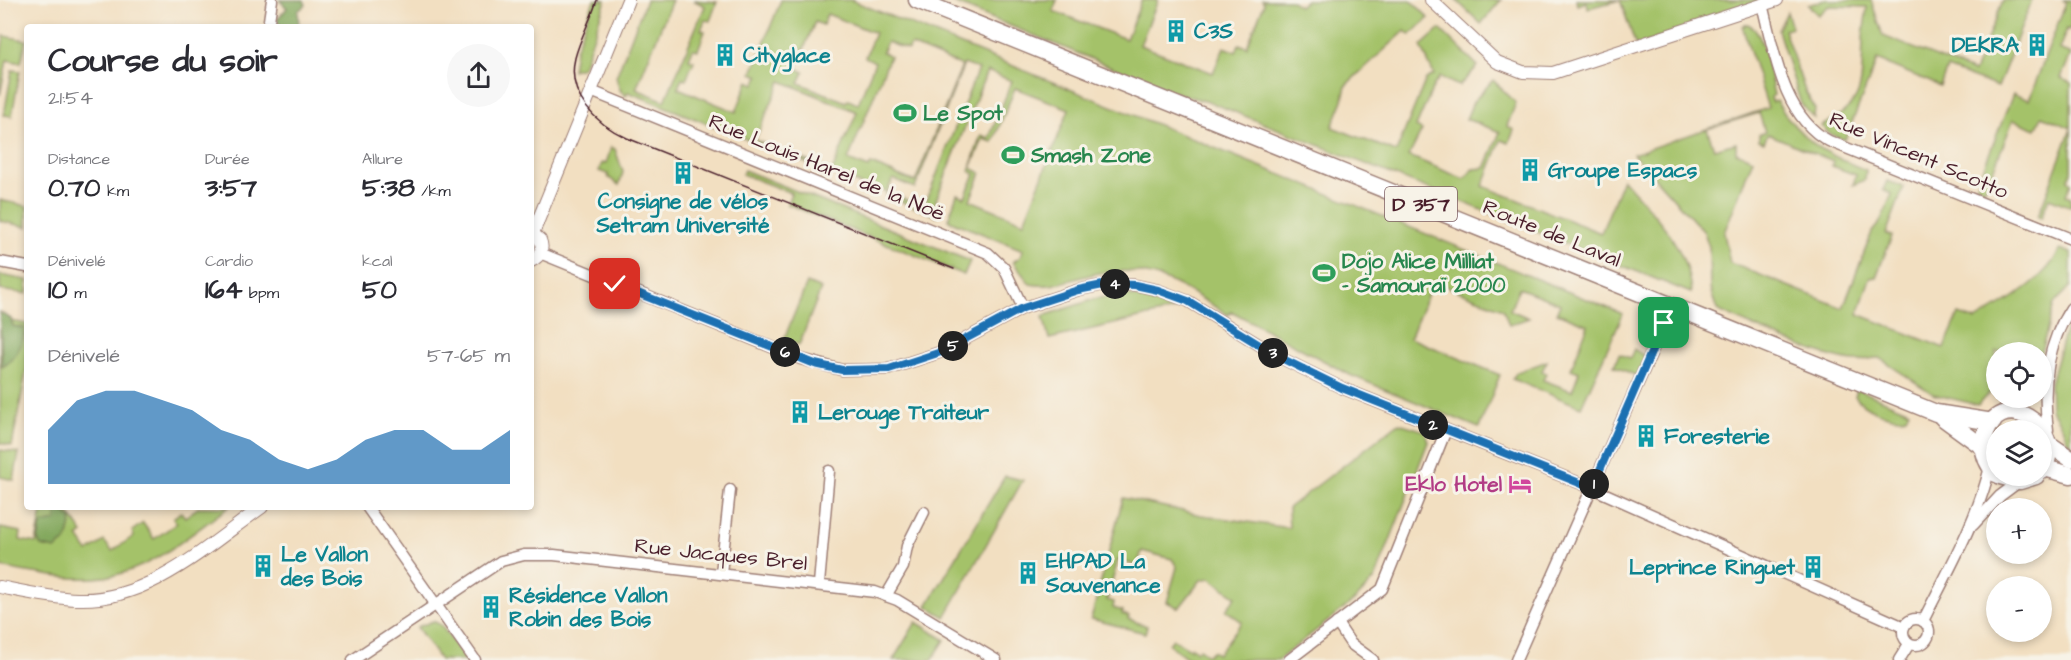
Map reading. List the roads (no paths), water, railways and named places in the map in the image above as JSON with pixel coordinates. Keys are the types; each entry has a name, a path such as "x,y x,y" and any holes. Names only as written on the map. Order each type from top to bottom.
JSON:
{"main road":[{"name":"Route de Laval","path":"917,0 1936,413 1986,421"},
{"name":"Route de Laval","path":"1936,413 1983,447"},
{"path":"1996,420 2008,413 2031,415 2035,420"},
{"path":"1986,432 1983,447 1986,453"},
{"path":"2052,440 2071,459"},
{"path":"2052,474 2071,475"}],"street":[{"path":"268,24 272,0"},
{"path":"534,228 628,0"},
{"path":"1431,0 1497,62 1523,72 1553,73 1777,0"},
{"name":"Rue Vincent Scotto","path":"1762,4 1790,100 1816,133 1829,141 2071,239"},
{"name":"Rue Louis Harel de la Noë","path":"591,91 988,253 1004,268 1014,284 1023,308"},
{"path":"534,235 540,240 536,257 795,356 842,370 871,372 911,363 979,333 1023,308 1078,290 1108,284 1135,285 1158,290 1188,301 1279,357 1331,383 1592,488 1904,627"},
{"path":"0,262 24,266"},
{"path":"1516,660 1672,306"},
{"path":"2052,351 2065,316 2071,308"},
{"path":"2008,413 2014,408"},
{"path":"1288,660 1382,589 1446,430"},
{"path":"819,584 829,471"},
{"path":"1923,621 1988,486"},
{"path":"1967,532 2000,496 2016,486"},
{"path":"721,573 730,490"},
{"path":"0,587 79,599 123,594 171,571 258,510"},
{"path":"369,510 475,660"},
{"path":"886,596 903,567 907,546 924,512"},
{"name":"Rue Jacques Brel","path":"353,660 438,605 481,573 501,561 524,555 554,555 819,584 886,596 897,600 996,660"},
{"path":"1912,619 1923,621 1929,630 1928,638 1918,645 1909,644 1903,634 1904,627 1912,619"},
{"path":"1337,623 1351,644 1373,660"},
{"path":"1899,660 1909,644"}],"tram line":[{"path":"597,0 577,51 573,71 579,96 586,107 605,125 627,138 954,269"}],"place":[{"name":"C3S","path":"1176,31"},
{"name":"DEKRA","path":"2037,45"},
{"name":"Cityglace","path":"725,55"},
{"name":"Le Spot","path":"905,113"},
{"name":"Smash Zone","path":"1013,155"},
{"name":"Groupe Espacs","path":"1530,170"},
{"name":"Consigne de vélos Setram Université","path":"683,173"},
{"name":"Dojo Alice Milliat - Samouraï 2000","path":"1324,273"},
{"name":"Lerouge Traiteur","path":"800,412"},
{"name":"Foresterie","path":"1646,436"},
{"name":"Eklo Hotel","path":"1520,484"},
{"name":"Le Vallon des Bois","path":"263,566"},
{"name":"Leprince Ringuet","path":"1813,567"},
{"name":"EHPAD La Souvenance","path":"1028,573"},
{"name":"Résidence Vallon Robin des Bois","path":"491,607"}]}
